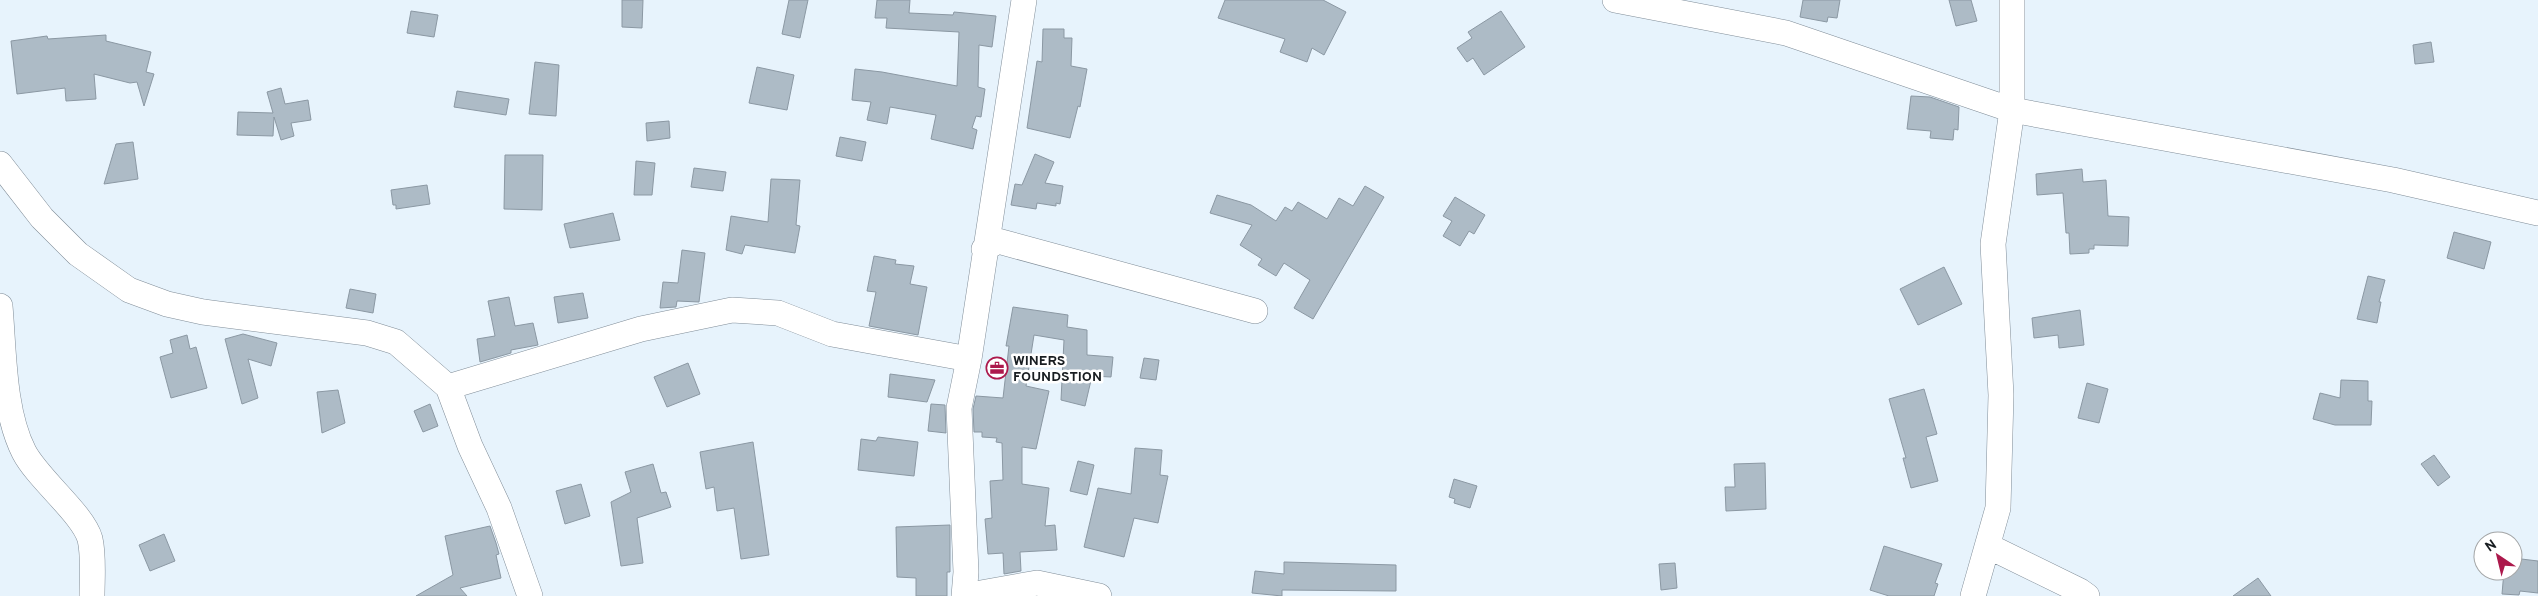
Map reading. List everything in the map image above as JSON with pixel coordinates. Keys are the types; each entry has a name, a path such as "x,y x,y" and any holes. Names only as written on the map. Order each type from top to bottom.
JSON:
{"street":[{"path":"1024,0 984,249 969,359 959,408 966,572 964,596 1037,582 1099,596"},
{"path":"1615,0 1786,33 2012,110 2394,180 2538,213"},
{"path":"1973,596 1998,508 2001,395 1993,244 2012,110 2012,0"},
{"path":"0,164 42,218 78,254 129,290 167,304 203,312 368,332 396,342 448,387 470,446 498,508 530,596"},
{"path":"984,249 998,242 1255,311"},
{"path":"0,306 13,423 23,451 37,472 82,524 90,539 92,596"},
{"path":"448,387 641,329 732,310 778,312 832,334 969,359"},
{"path":"1988,546 2080,590 2087,596"}],"building":[{"path":"622,0 643,0 642,28 622,27"},
{"path":"789,0 808,0 800,38 782,34"},
{"path":"877,0 910,0 909,13 953,15 954,12 996,16 992,47 979,45 978,87 985,89 981,117 976,116 972,128 977,130 973,149 931,139 936,115 890,107 887,124 867,120 871,102 852,100 855,69 957,86 959,32 886,28 887,18 875,18"},
{"path":"1225,0 1323,0 1346,12 1324,55 1312,48 1307,62 1280,52 1285,39 1218,18"},
{"path":"1803,0 1840,0 1837,18 1828,17 1827,22 1800,17"},
{"path":"1949,0 1971,0 1977,21 1956,26"},
{"path":"411,11 438,15 434,37 407,33"},
{"path":"1501,11 1525,47 1484,75 1473,58 1467,62 1457,48 1472,38 1468,32"},
{"path":"1043,29 1064,29 1064,38 1072,38 1071,66 1087,69 1080,107 1078,106 1070,138 1027,128 1037,61 1042,62"},
{"path":"106,35 106,41 151,52 146,72 154,74 144,106 137,82 130,83 94,74 96,99 66,101 65,88 17,94 11,41 47,36 48,39"},
{"path":"2431,42 2434,62 2415,64 2413,45"},
{"path":"535,62 559,65 556,116 529,114"},
{"path":"757,67 794,75 787,110 749,103"},
{"path":"281,88 285,104 308,100 311,120 291,123 294,136 281,140 274,117 273,136 237,135 238,112 273,113 267,92"},
{"path":"457,91 509,99 506,115 454,107"},
{"path":"1911,96 1930,97 1959,107 1958,130 1954,129 1953,140 1930,138 1931,131 1907,129"},
{"path":"669,121 670,138 647,141 646,123"},
{"path":"840,137 866,142 862,161 836,156"},
{"path":"133,142 138,179 104,184 116,144"},
{"path":"1035,154 1054,162 1045,183 1063,186 1060,204 1056,203 1056,206 1037,203 1036,209 1011,205 1015,184 1022,185"},
{"path":"505,155 543,155 542,210 504,209"},
{"path":"636,161 655,163 652,195 634,195"},
{"path":"694,168 726,172 723,191 691,187"},
{"path":"2082,169 2083,182 2106,180 2108,216 2129,217 2128,246 2094,245 2094,249 2089,249 2089,253 2070,254 2069,233 2066,233 2063,193 2037,195 2036,174"},
{"path":"771,179 800,180 796,225 800,226 795,253 745,245 742,254 726,250 731,216 768,222"},
{"path":"427,185 430,204 396,209 396,205 393,205 391,190"},
{"path":"1365,186 1384,197 1313,319 1294,308 1310,280 1284,263 1276,276 1258,265 1262,259 1240,245 1252,225 1210,213 1217,195 1251,205 1276,221 1285,207 1292,211 1298,202 1327,219 1339,198 1353,206"},
{"path":"1455,197 1485,215 1474,234 1469,231 1460,246 1443,236 1452,221 1443,216"},
{"path":"613,213 620,240 570,248 564,224"},
{"path":"2454,232 2491,242 2484,269 2447,258"},
{"path":"682,250 705,253 699,302 677,301 676,307 660,308 663,282 678,283"},
{"path":"874,256 896,260 895,264 914,266 910,284 927,287 918,335 869,326 876,292 867,291"},
{"path":"1944,267 1962,304 1918,325 1900,289"},
{"path":"2368,276 2385,280 2379,302 2381,302 2377,323 2357,319"},
{"path":"350,289 376,294 373,313 346,308"},
{"path":"583,293 588,318 558,323 554,297"},
{"path":"509,297 515,326 533,323 538,345 511,350 511,353 480,362 477,339 495,336 488,301"},
{"path":"1013,307 1068,315 1067,327 1087,330 1087,355 1113,357 1111,377 1092,376 1085,406 1061,400 1064,340 1034,335 1026,386 1049,391 1036,449 1022,447 1022,484 1049,488 1045,526 1055,525 1057,550 1020,552 1021,571 1004,574 1003,553 988,554 985,519 992,518 990,481 1003,480 1002,443 996,442 997,438 982,437 982,432 974,432 973,409 976,396 1003,398 1009,346 1006,346"},
{"path":"2080,310 2084,345 2059,348 2058,335 2034,338 2032,318"},
{"path":"243,334 277,343 271,366 248,359 258,398 242,404 225,339"},
{"path":"187,335 190,349 196,347 207,388 171,398 160,357 173,353 170,340"},
{"path":"1144,358 1159,360 1156,380 1140,378"},
{"path":"688,363 700,394 667,407 654,377"},
{"path":"890,374 935,380 927,402 888,397"},
{"path":"2341,380 2368,381 2368,401 2372,401 2371,425 2335,425 2313,419 2320,393 2340,398"},
{"path":"2087,383 2108,389 2099,423 2078,418"},
{"path":"1924,389 1937,434 1926,437 1938,481 1911,488 1903,458 1906,458 1889,399"},
{"path":"338,390 345,423 322,433 317,392"},
{"path":"430,404 438,426 423,432 414,411"},
{"path":"931,404 945,405 946,433 928,431"},
{"path":"878,437 918,442 914,476 858,470 861,439 876,441"},
{"path":"753,442 769,555 741,559 734,508 717,511 714,487 706,489 700,452"},
{"path":"1135,448 1162,450 1160,475 1168,476 1158,523 1134,518 1124,557 1084,547 1098,488 1131,494"},
{"path":"2434,455 2450,477 2438,486 2421,464"},
{"path":"1078,461 1094,465 1087,495 1070,491"},
{"path":"1765,463 1766,509 1726,511 1725,487 1735,487 1734,464"},
{"path":"653,464 661,493 666,492 671,507 637,518 643,563 621,566 611,502 631,492 625,472"},
{"path":"1454,479 1477,486 1470,508 1454,503 1455,499 1449,497"},
{"path":"581,484 590,516 565,524 556,491"},
{"path":"950,525 950,572 947,572 947,596 916,596 916,578 897,577 896,527"},
{"path":"490,526 499,554 496,555 501,578 460,588 467,596 416,596 453,575 445,536"},
{"path":"164,534 175,561 150,571 139,545"},
{"path":"1884,546 1942,564 1935,583 1938,584 1934,596 1889,596 1870,590"},
{"path":"2523,559 2538,561 2538,593 2520,591 2519,595 2502,594 2503,581 2523,581"},
{"path":"1284,562 1396,565 1396,591 1282,590 1282,596 1252,593 1255,571 1284,574"},
{"path":"1675,563 1677,588 1661,590 1659,564"},
{"path":"2258,578 2271,596 2233,596"}],"place":[{"name":"WINERS FOUNDSTION","path":"997,368"}]}
